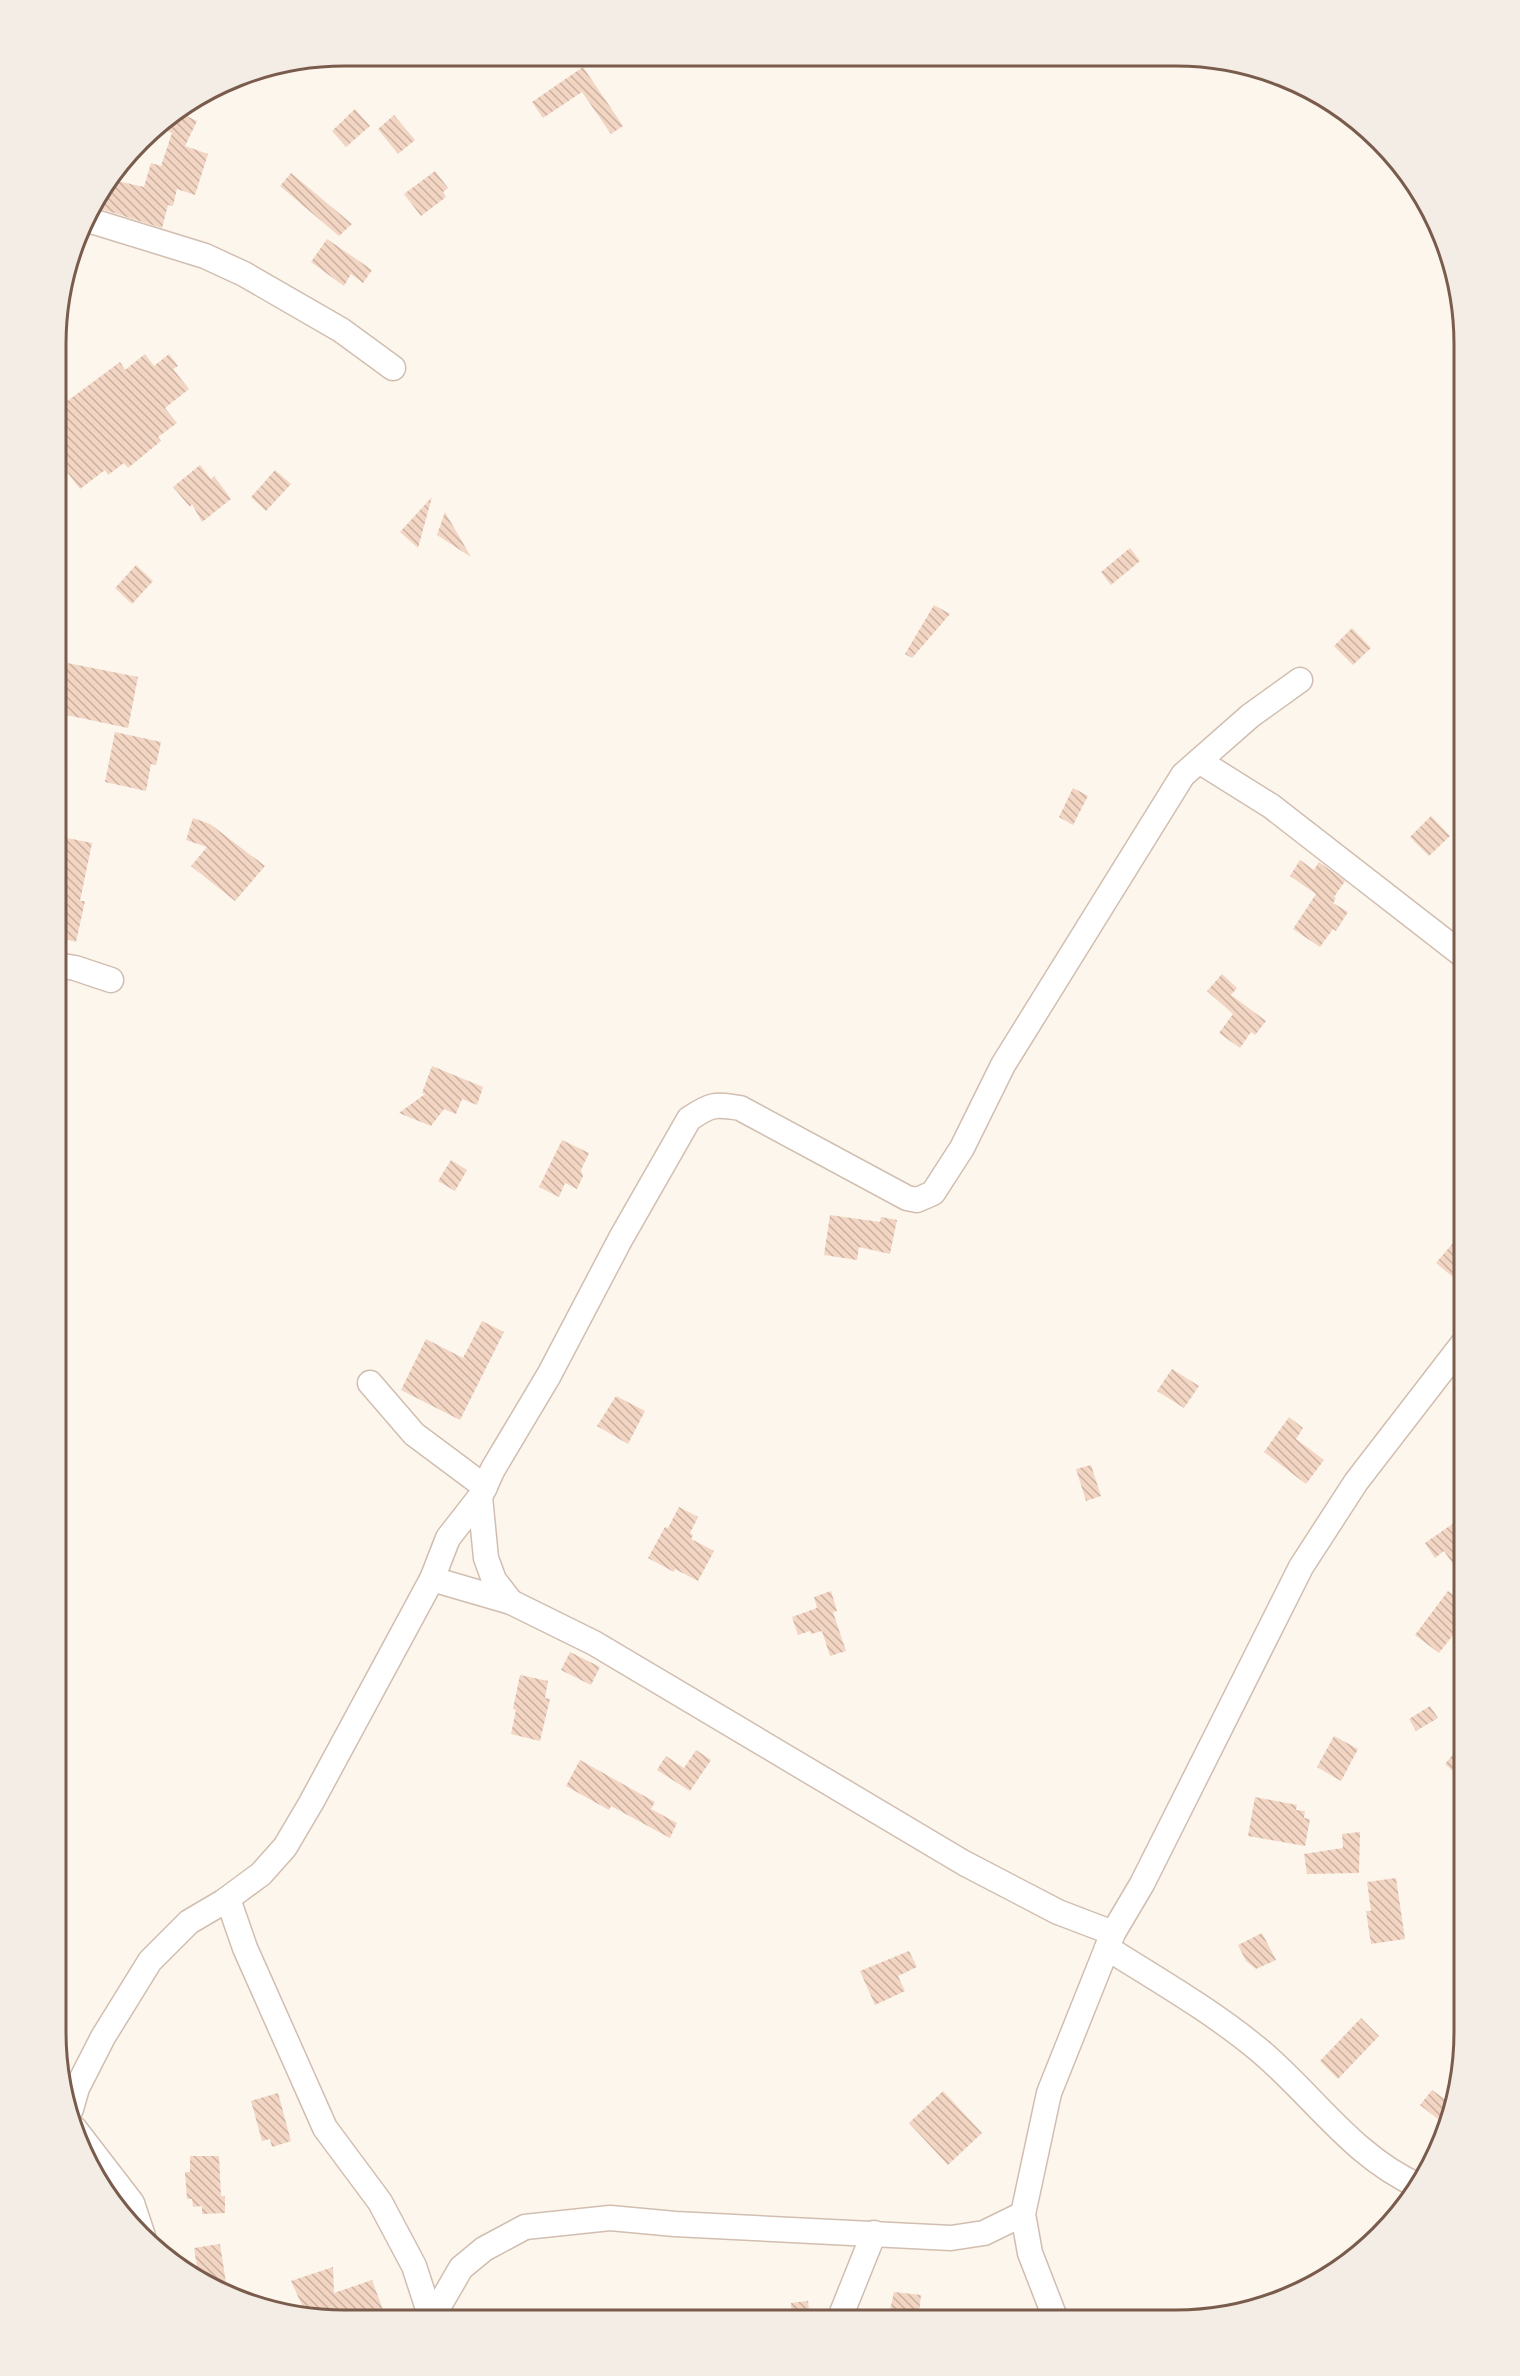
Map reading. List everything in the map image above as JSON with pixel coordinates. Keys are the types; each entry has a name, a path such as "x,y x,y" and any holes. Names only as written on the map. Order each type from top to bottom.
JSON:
{"street":[{"path":"94,222 205,256 243,274 341,330 393,368"},
{"path":"74,2099 77,2088 103,2037 150,1960 189,1922 228,1899 261,1874 285,1847 432,1579 448,1538 482,1492 549,1375 621,1238 689,1119 706,1107 719,1105 740,1108 907,1198 917,1200 933,1193 962,1148 1003,1065 1183,775 1250,716 1300,680"},
{"path":"1199,761 1271,806 1454,948"},
{"path":"66,966 111,980"},
{"path":"1052,2310 1030,2253 1023,2214 1049,2093 1110,1940 1142,1884 1301,1567 1356,1482 1454,1355"},
{"path":"370,1383 414,1434 482,1492 486,1558 494,1580 511,1602"},
{"path":"432,1579 511,1602 594,1643 964,1863 1110,1940 1260,2051 1331,2121 1374,2159 1411,2181"},
{"path":"228,1899 245,1948 325,2128 380,2202 414,2266 428,2310"},
{"path":"95,2155 132,2203 137,2217"},
{"path":"436,2310 461,2268 484,2249 525,2227 610,2218 675,2224 951,2238 984,2233 1023,2214"},
{"path":"843,2310 874,2233"}],"building":[{"path":"583,67 623,126 611,134 582,92 543,118 532,102"},
{"path":"355,109 370,126 346,147 332,131"},
{"path":"394,115 415,140 398,154 378,129"},
{"path":"185,116 197,121 185,146 208,154 195,195 177,189 173,206 168,205 162,228 101,209 119,181 144,187 151,163 161,166 172,133 167,130"},
{"path":"435,171 448,188 443,192 446,197 421,216 404,194"},
{"path":"291,173 352,224 339,236 280,186"},
{"path":"327,239 372,270 363,283 351,274 344,286 311,262"},
{"path":"145,354 154,366 169,354 178,366 173,369 189,389 165,408 177,423 158,437 161,441 128,468 124,463 108,475 105,470 80,489 66,471 66,402 120,362 125,370"},
{"path":"200,465 211,479 214,476 231,499 202,522 192,504 190,507 173,487"},
{"path":"275,470 291,484 266,511 251,497"},
{"path":"432,497 418,548 400,532"},
{"path":"445,512 471,557 437,535"},
{"path":"1130,548 1140,561 1111,585 1101,572"},
{"path":"136,565 153,581 132,604 115,588"},
{"path":"934,605 950,614 912,658 905,654"},
{"path":"1352,628 1371,648 1353,665 1334,646"},
{"path":"66,663 138,677 128,728 66,715"},
{"path":"115,732 161,742 156,765 151,764 146,791 105,782"},
{"path":"1073,788 1088,796 1073,825 1059,817"},
{"path":"1431,816 1450,836 1429,856 1410,837"},
{"path":"193,818 210,824 265,866 235,901 191,866 207,847 186,840"},
{"path":"66,838 92,843 80,901 85,901 76,942 66,939"},
{"path":"1300,860 1314,870 1319,862 1345,881 1334,897 1336,898 1333,903 1348,912 1336,931 1333,929 1320,947 1293,929 1316,894 1290,876"},
{"path":"1222,974 1237,988 1231,995 1266,1021 1255,1035 1251,1032 1240,1048 1219,1033 1233,1014 1207,991"},
{"path":"432,1066 483,1087 477,1105 462,1099 456,1114 444,1109 431,1126 399,1113 425,1094 422,1093"},
{"path":"562,1140 589,1153 581,1170 583,1176 577,1189 565,1183 559,1197 539,1187"},
{"path":"451,1160 467,1170 455,1191 438,1181"},
{"path":"830,1215 880,1222 881,1217 897,1220 890,1254 859,1247 857,1260 824,1255"},
{"path":"1454,1242 1453,1277 1436,1263"},
{"path":"482,1321 504,1332 460,1420 401,1390 426,1339 463,1358"},
{"path":"1172,1369 1199,1386 1184,1408 1157,1391"},
{"path":"616,1396 645,1411 628,1444 597,1426"},
{"path":"1289,1417 1303,1428 1296,1439 1324,1460 1306,1484 1264,1452"},
{"path":"1091,1465 1101,1496 1086,1501 1076,1469"},
{"path":"679,1507 698,1517 690,1533 693,1535 691,1539 714,1551 698,1581 675,1569 674,1572 648,1558"},
{"path":"1454,1523 1454,1566 1444,1551 1435,1558 1425,1543"},
{"path":"831,1591 837,1611 833,1612 846,1651 830,1656 822,1631 811,1634 810,1631 798,1635 792,1617 817,1608 814,1597"},
{"path":"1448,1591 1454,1596 1454,1634 1439,1653 1415,1635"},
{"path":"570,1652 600,1667 591,1685 561,1670"},
{"path":"520,1675 548,1681 545,1698 550,1699 540,1741 511,1734"},
{"path":"1430,1706 1438,1718 1416,1731 1409,1719"},
{"path":"1334,1736 1358,1749 1341,1781 1317,1767"},
{"path":"696,1750 711,1760 690,1791 657,1770 666,1756 684,1768"},
{"path":"1454,1753 1454,1772 1445,1764"},
{"path":"580,1760 655,1802 651,1809 677,1823 670,1838 611,1806 609,1810 566,1786"},
{"path":"1255,1797 1297,1805 1296,1810 1305,1811 1304,1818 1310,1819 1305,1846 1248,1836"},
{"path":"1360,1832 1359,1873 1307,1874 1304,1854 1343,1848 1342,1834"},
{"path":"1396,1878 1405,1939 1371,1944 1366,1911 1371,1911 1367,1882"},
{"path":"1262,1933 1276,1960 1256,1969 1246,1961 1238,1945"},
{"path":"909,1951 917,1967 898,1976 905,1991 875,2005 860,1971"},
{"path":"1361,2018 1379,2036 1338,2079 1320,2061"},
{"path":"1432,2090 1446,2100 1440,2120 1420,2105"},
{"path":"943,2091 982,2133 948,2165 909,2123"},
{"path":"278,2093 291,2141 272,2147 270,2139 262,2141 251,2101"},
{"path":"190,2156 219,2156 221,2196 225,2196 225,2213 202,2214 202,2206 193,2207 192,2199 187,2199 185,2172 190,2172"},
{"path":"220,2244 226,2284 197,2268 194,2248"},
{"path":"333,2267 334,2293 372,2280 383,2310 303,2307 291,2281"},
{"path":"894,2292 921,2295 919,2310 890,2310"},
{"path":"808,2301 809,2310 791,2310 791,2303"}]}
